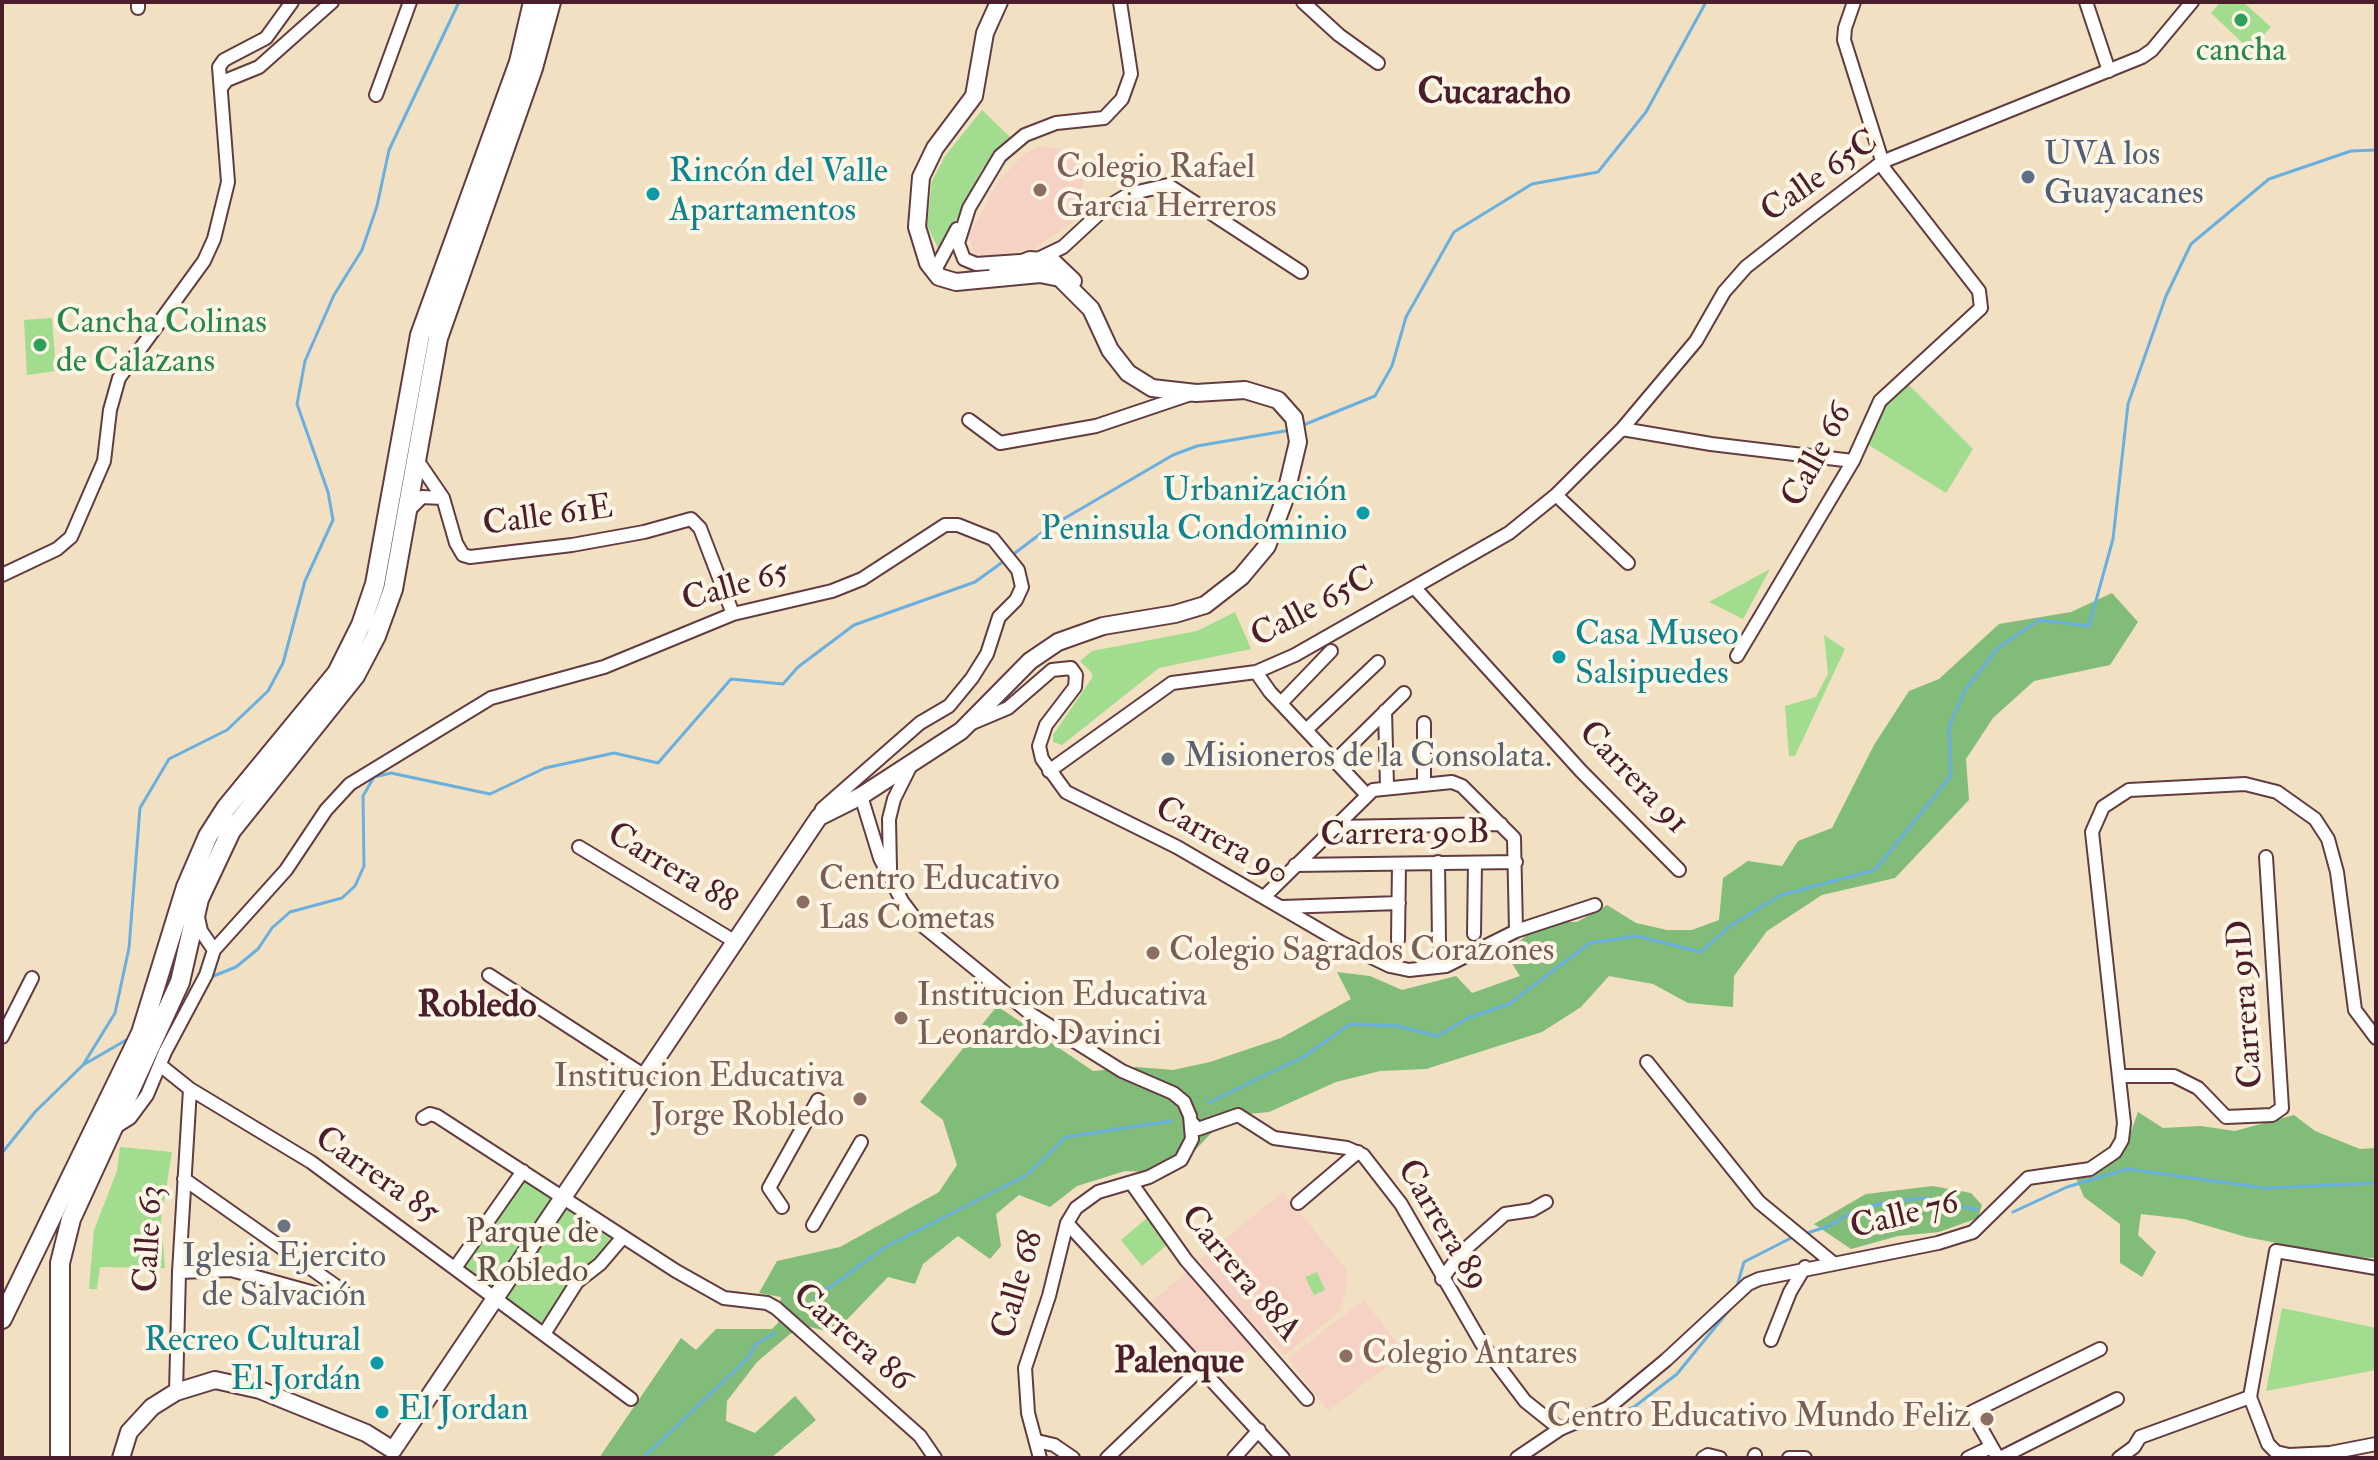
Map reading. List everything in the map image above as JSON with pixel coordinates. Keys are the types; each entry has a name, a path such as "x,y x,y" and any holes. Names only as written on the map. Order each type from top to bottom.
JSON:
{"highway":[{"path":"60,1458 60,1263 63,1242 94,1164 114,1128 157,1007 186,887 208,836 226,808 337,673 367,611 375,584 420,335 519,62 533,2"},
{"path":"2,1319 141,1033 157,1007 180,982 196,910 231,831 363,663 393,589 438,338 533,68 551,2"},
{"path":"53,1458 62,1424"}],"main road":[{"path":"999,2 985,33 974,96 935,148 921,177 919,237 934,272 956,282 1021,276 1060,278 1084,300"},
{"path":"987,280 1030,260 1058,263 1084,300 1110,350 1128,373 1152,388 1196,393"},
{"name":"Calle 65","path":"391,1454 819,817 861,796 970,724 1030,661 1058,642 1103,626 1189,611 1213,600 1241,577 1273,536 1298,442 1297,424 1282,404 1245,390 1196,393"},
{"path":"121,1458 126,1437 147,1411 176,1392 215,1380 246,1385 342,1422 391,1454"}],"street":[{"path":"2,575 57,549 71,537 104,461 110,410 119,378 204,261 214,239 228,182 218,73 224,60 266,38 292,2"},
{"path":"221,88 227,80 259,67 332,2"},
{"path":"376,95 410,2"},
{"path":"934,272 1000,156 1025,135 1056,123 1104,118 1122,99 1131,74 1120,2"},
{"path":"1303,2 1339,35 1378,63"},
{"path":"1854,2 1844,40 1882,162"},
{"path":"2086,2 2109,71"},
{"name":"Calle 65C","path":"1049,771 1172,683 1256,672 1313,647 1509,533 1556,495 1622,429 1696,341 1724,292 1746,267 1882,162 2109,71 2152,50 2192,2"},
{"name":"Calle 66","path":"1737,656 1770,595 1853,461 1885,394 1981,308 1979,291 1899,192 1882,162"},
{"path":"969,208 958,243 960,253 969,262 1030,260 1044,258 1063,247 1104,209 1129,194 1168,185 1301,272"},
{"path":"1063,247 1073,282"},
{"path":"969,420 1000,443 1096,426 1196,393"},
{"path":"1622,429 1711,444 1853,461"},
{"path":"417,460 443,498"},
{"path":"1556,495 1628,563"},
{"name":"Calle 61E","path":"409,510 422,497 443,498 456,543 463,555 470,557 601,540 691,519 699,525 733,614"},
{"name":"Calle 65","path":"214,950 286,870 326,810 363,774 501,694 604,667 733,614 794,602 848,585 945,525 988,536 1001,546 1018,570 1021,592 999,617 987,654 949,706 920,723 822,809 819,817"},
{"name":"Carrera 91","path":"1414,587 1549,737 1679,870"},
{"path":"1281,703 1331,651"},
{"path":"1307,729 1378,662"},
{"path":"970,724 1008,708 1052,670 1071,668 1076,675 1075,687 1046,725 1040,740 1040,755 1049,771"},
{"path":"1256,672 1366,794"},
{"path":"1336,760 1404,693"},
{"path":"1385,711 1387,786"},
{"path":"1424,723 1424,783"},
{"path":"894,888 887,853 889,819 902,780 913,763"},
{"name":"Carrera 90","path":"1049,771 1066,792 1082,802 1177,847 1370,958 1409,970 1446,966 1516,931 1595,905"},
{"path":"2119,1076 2092,832 2103,807 2129,790 2236,783 2256,786 2287,798 2315,819 2328,839 2337,872 2355,1010 2365,1029 2376,1038"},
{"path":"1264,897 1366,794 1387,786 1459,784 1501,824 1515,842 1516,931"},
{"path":"861,796 868,828 894,888 917,921 990,982 1084,1050 1131,1076 1173,1093 1187,1108 1192,1123"},
{"path":"1336,827 1501,824"},
{"name":"Carrera 88","path":"579,847 734,941"},
{"name":"Carrera 91D","path":"2119,1076 2174,1076 2198,1088 2226,1117 2272,1115 2282,1108 2266,857"},
{"path":"1438,862 1439,943"},
{"name":"Carrera 90B","path":"1295,865 1516,862"},
{"path":"1474,934 1475,863"},
{"path":"1398,940 1399,864"},
{"path":"1279,907 1399,903"},
{"path":"114,1128 130,1118 147,1095 200,987 214,950 201,931 196,910"},
{"path":"489,975 645,1076"},
{"path":"2,1037 32,978"},
{"path":"1647,1062 1759,1202 1794,1227 1833,1263"},
{"name":"Carrera 85","path":"160,1065 190,1089 311,1162 631,1399"},
{"name":"Calle 76","path":"1517,1458 1560,1429 1608,1408 1666,1360 1748,1284 1768,1275 1938,1243 1973,1232 2019,1183 2028,1178 2090,1169 2115,1152 2123,1135 2119,1076"},
{"name":"Calle 63","path":"176,1392 179,1272 190,1089"},
{"path":"782,1207 769,1188 818,1100"},
{"name":"Carrera 89","path":"1192,1123 1198,1129 1238,1115 1274,1138 1358,1152 1368,1158 1401,1204 1463,1317 1510,1383 1560,1429"},
{"name":"Carrera 86","path":"426,1116 523,1171 724,1298 767,1303 776,1308 920,1436 935,1458"},
{"name":"Calle 68","path":"1040,1458 1028,1413 1025,1368 1049,1296 1067,1223 1076,1208 1091,1196 1166,1171 1187,1154 1192,1139 1192,1123"},
{"path":"813,1225 861,1142"},
{"path":"1298,1203 1358,1152"},
{"path":"455,1268 523,1171"},
{"path":"179,1272 248,1273 322,1295 343,1295 338,1284 184,1179"},
{"name":"Carrera 88A","path":"1132,1184 1186,1260 1307,1399"},
{"path":"1442,1279 1461,1253 1505,1214 1532,1210 1546,1202"},
{"path":"1067,1223 1283,1458"},
{"path":"544,1334 577,1282 600,1264 623,1237"},
{"path":"2376,1268 2276,1251 2250,1397 2268,1444 2276,1452 2289,1455 2330,1453 2376,1444"},
{"path":"1771,1340 1790,1292 1805,1267"},
{"path":"1996,1454 1972,1412 2100,1349"},
{"path":"1107,1458 1201,1368"},
{"path":"2119,1458 2136,1453 2140,1437 2250,1397"},
{"path":"1968,1458 1996,1454 2117,1399"},
{"path":"1234,1458 1259,1430"},
{"path":"1037,1441 1054,1445 1073,1458"},
{"path":"1789,1457 1805,1458"},
{"path":"1703,1458 1720,1458"}],"shaded area":[{"name":"Colegio Rafael Garcia Herreros","path":"1041,146 1061,149 1082,165 1085,214 1034,249 987,256 974,253 969,235 1000,179 1026,153"},
{"path":"1283,1192 1346,1269 1348,1283 1339,1312 1284,1355 1230,1300 1199,1260"},
{"path":"1189,1270 1255,1344 1217,1377 1150,1303"},
{"name":"Colegio Antares","path":"1364,1300 1404,1353 1328,1411 1288,1358"}],"green space":[{"name":"cancha","path":"2221,2 2243,2 2271,27 2250,50 2211,13"},
{"path":"982,110 1010,137 981,171 940,252 927,225 932,181 945,156"},
{"name":"Cancha Colinas de Calazans","path":"52,318 56,371 27,375 24,320"},
{"path":"1907,383 1973,449 1946,493 1864,442 1881,408"},
{"path":"1770,569 1743,619 1709,602"},
{"path":"2112,593 2138,622 2110,665 2034,681 1993,718 1966,759 1969,800 1895,878 1822,895 1767,931 1734,976 1733,1007 1688,1003 1653,984 1609,976 1581,1007 1542,1032 1426,1069 1380,1071 1336,1082 1269,1112 1227,1116 1174,1173 1125,1171 1077,1186 1050,1207 1019,1195 996,1214 1001,1246 990,1259 958,1236 923,1264 915,1284 888,1277 834,1333 810,1327 790,1334 757,1362 727,1401 726,1421 755,1433 795,1396 816,1420 771,1458 599,1458 681,1338 696,1350 716,1329 772,1329 778,1323 781,1297 759,1293 777,1261 840,1247 939,1192 957,1165 943,1120 920,1102 997,1006 1093,1071 1137,1067 1173,1070 1210,1062 1281,1038 1351,999 1337,972 1370,976 1402,990 1456,976 1472,993 1520,976 1506,954 1542,921 1577,922 1607,905 1636,923 1667,930 1692,930 1719,920 1723,878 1748,861 1782,866 1798,841 1832,828 1874,745 1909,691 1939,679 1999,624 2071,612"},
{"path":"1235,612 1251,649 1159,668 1062,745 1053,742 1053,735 1092,678 1092,673 1080,661 1092,651 1197,631"},
{"path":"1824,635 1845,649 1795,756 1789,756 1785,706 1816,697 1828,674"},
{"path":"2138,1112 2163,1128 2201,1126 2235,1131 2294,1115 2315,1131 2360,1149 2376,1148 2376,1258 2348,1257 2246,1237 2184,1219 2141,1214 2138,1235 2156,1252 2142,1277 2120,1263 2120,1224 2084,1197 2076,1178 2100,1171 2124,1152"},
{"path":"120,1147 172,1152 161,1220 165,1268 100,1267 97,1289 89,1289 94,1230 117,1171"},
{"name":"Parque de Robledo","path":"525,1176 616,1235 604,1252 586,1266 544,1326 461,1268"},
{"path":"1933,1186 1971,1193 1982,1205 1978,1218 1939,1232 1898,1236 1851,1249 1814,1224 1866,1194"},
{"path":"1147,1218 1168,1244 1142,1266 1121,1240"},
{"path":"1317,1272 1325,1290 1314,1295 1305,1277"},
{"path":"2282,1308 2376,1328 2376,1370 2266,1391"}],"waterway":[{"path":"2,1153 35,1112 83,1065 115,1013 129,948 140,808 169,759 227,730 268,691 283,663 305,581 333,520 328,492 297,404 305,361 334,295 362,250 377,206 389,150 459,2"},
{"path":"1301,426 1375,396 1392,366 1406,317 1454,232 1532,184 1598,172 1646,112 1706,2"},
{"path":"1208,1103 1305,1056 1350,1024 1398,1026 1437,1036 1468,1018 1509,1004 1590,943 1637,936 1701,952 1730,926 1781,895 1875,870 1951,776 1949,727 1965,690 1998,648 2039,620 2089,626 2113,539 2128,404 2166,296 2191,244 2269,179 2351,151 2376,150"},
{"path":"1011,556 1048,528 1173,455 1197,446 1291,430"},
{"path":"211,977 236,967 258,949 272,928 290,912 342,898 355,886 364,866 363,796 374,777 391,773 490,794 545,768 614,753 658,763 731,679 783,684 798,667 854,625 975,582 1004,561"},
{"path":"83,1065 128,1039"},
{"path":"815,1298 887,1246 1027,1175 1066,1137 1171,1121"},
{"path":"2013,1212 2067,1187 2127,1169 2265,1188 2376,1183"},
{"path":"1804,1234 1829,1226 1857,1209 1893,1201 1926,1198 1977,1210"},
{"path":"1737,1286 1744,1262 1793,1237"},
{"path":"1529,1458 1562,1435 1634,1407 1677,1374 1730,1309"},
{"path":"643,1458 748,1358 756,1344 775,1333"}],"place":[{"name":"cancha","path":"2241,20"},
{"name":"UVA los Guayacanes","path":"2028,177"},
{"name":"Colegio Rafael Garcia Herreros","path":"1040,190"},
{"name":"Rincón del Valle Apartamentos","path":"653,194"},
{"name":"Cancha Colinas de Calazans","path":"40,345"},
{"name":"Urbanización Peninsula Condominio","path":"1363,513"},
{"name":"Casa Museo Salsipuedes","path":"1559,657"},
{"name":"Misioneros de la Consolata.","path":"1168,759"},
{"name":"Centro Educativo Las Cometas","path":"803,902"},
{"name":"Colegio Sagrados Corazones","path":"1153,953"},
{"name":"Institucion Educativa Leonardo Davinci","path":"901,1018"},
{"name":"Institucion Educativa Jorge Robledo","path":"860,1099"},
{"name":"Iglesia Ejercito de Salvación","path":"284,1226"},
{"name":"Colegio Antares","path":"1346,1356"},
{"name":"Recreo Cultural El Jordán","path":"377,1363"},
{"name":"El Jordan","path":"382,1412"},
{"name":"Centro Educativo Mundo Feliz","path":"1987,1419"}],"district":[{"name":"Cucaracho","path":"1494,95"},
{"name":"Robledo","path":"477,1008"},
{"name":"Palenque","path":"1179,1364"}]}
